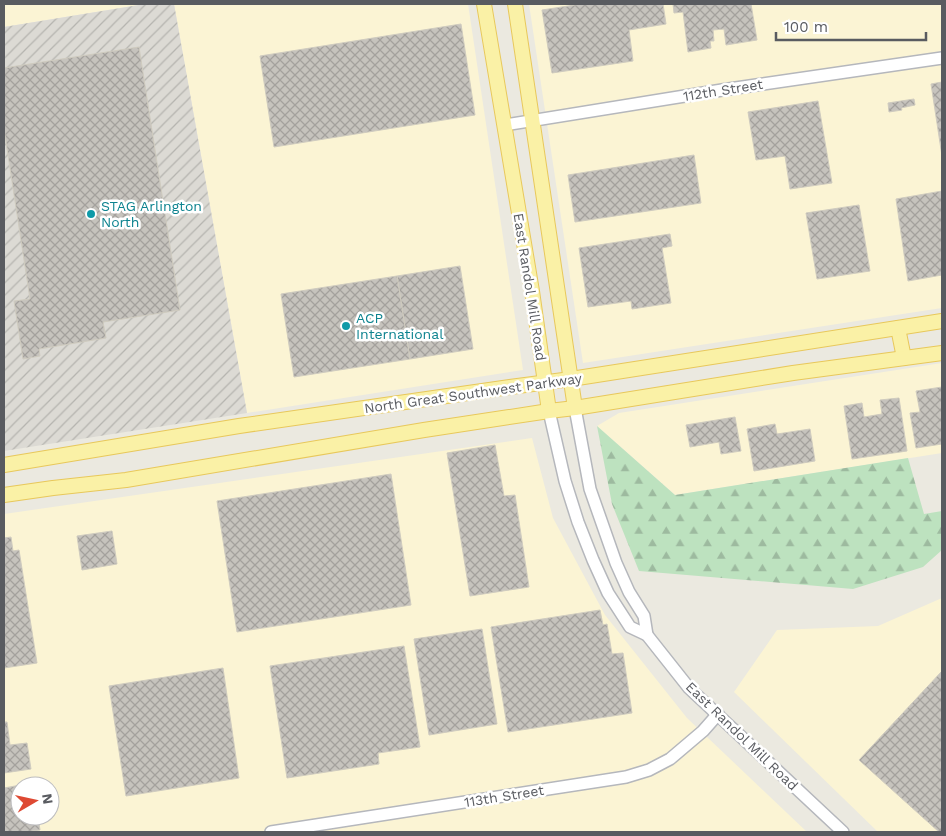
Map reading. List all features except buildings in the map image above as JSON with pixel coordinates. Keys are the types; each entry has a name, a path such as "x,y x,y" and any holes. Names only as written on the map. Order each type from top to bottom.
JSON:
{"main road":[{"name":"East Randol Mill Road","path":"484,4 532,291 549,411"},
{"name":"East Randol Mill Road","path":"515,4 576,408"},
{"name":"North Great Southwest Parkway","path":"4,465 258,423 571,379 942,321"},
{"path":"898,328 904,358"},
{"name":"North Great Southwest Parkway","path":"4,496 52,488 126,480 384,437 793,373 942,353"}],"street":[{"name":"112th Street","path":"505,125 722,90 942,58"},
{"name":"East Randol Mill Road","path":"576,408 590,489 616,563 629,592 644,616 647,635"},
{"name":"East Randol Mill Road","path":"549,411 565,481 578,522 608,592 630,627 647,635 690,688 843,832"},
{"name":"113th Street","path":"271,832 626,777 649,770 670,759 703,731 718,714"}],"shaded area":[{"path":"4,4 145,4 4,27"},
{"path":"145,4 174,4 247,413 4,451 4,27"},
{"path":"174,4 468,4 523,370 247,413"},
{"path":"529,4 942,4 942,308 583,363"},
{"path":"942,363 942,453 675,495 597,426 619,413"},
{"path":"532,438 553,518 605,615 687,718 807,832 4,832 4,514"},
{"path":"942,598 942,832 878,832 734,692 777,630 878,626"}],"green space":[{"path":"597,426 675,495 908,458 924,514 942,511 942,550 923,567 853,589 639,571 612,504"}],"place":[{"name":"STAG Arlington North","path":"91,214"},
{"name":"ACP International","path":"346,326"}]}
